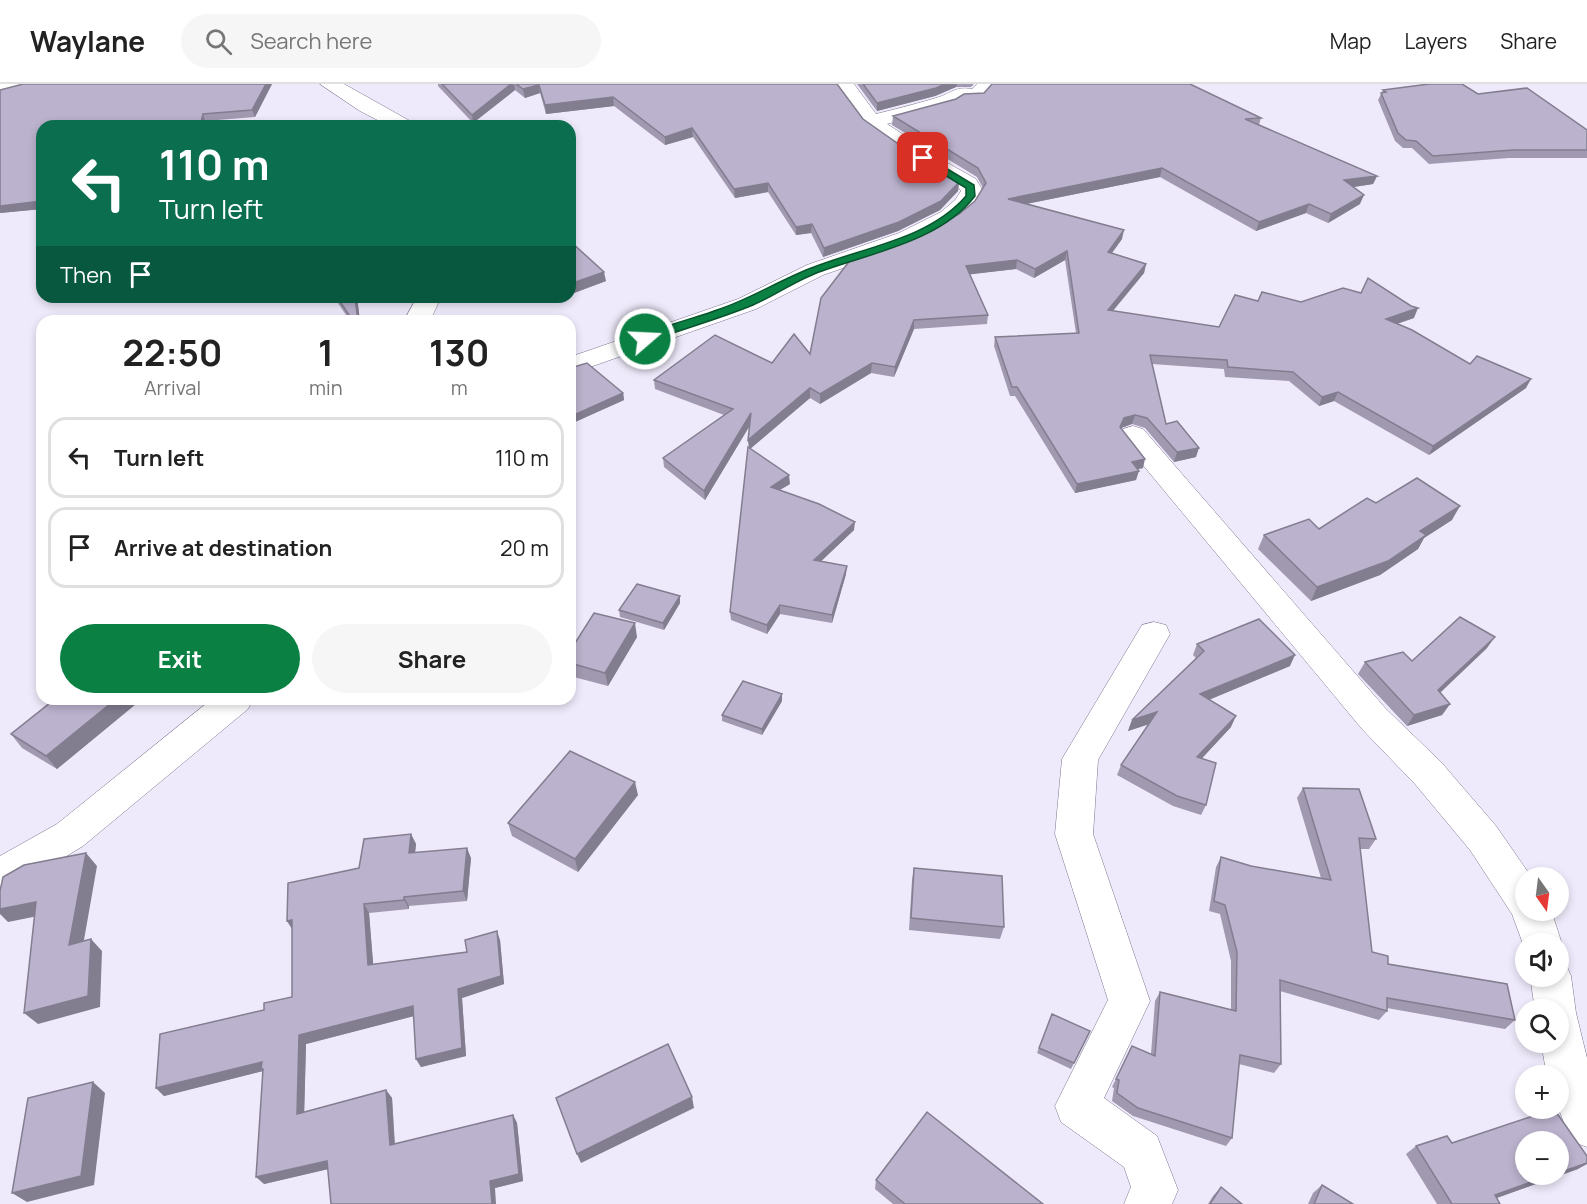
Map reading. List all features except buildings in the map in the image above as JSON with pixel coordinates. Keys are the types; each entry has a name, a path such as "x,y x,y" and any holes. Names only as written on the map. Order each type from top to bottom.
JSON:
{"street":[{"path":"0,90 22,84"},
{"path":"330,84 367,107 395,120"},
{"path":"576,364 750,303 816,269 868,253 934,226 967,203 972,192 968,184 936,166 871,122 844,84"},
{"path":"871,122 948,101 954,94 964,92 977,96 987,84"},
{"path":"1133,435 1374,719 1428,773 1483,838 1515,885"},
{"path":"1147,1204 1155,1190 1142,1152 1077,1106 1129,1001 1074,834 1080,759 1154,634"},
{"path":"0,876 70,835 229,705"},
{"path":"1564,1053 1568,1071 1587,1125"}],"route":[{"path":"645,339 750,303 816,269 868,253 934,226 958,211 971,196 971,186 923,158"}]}
